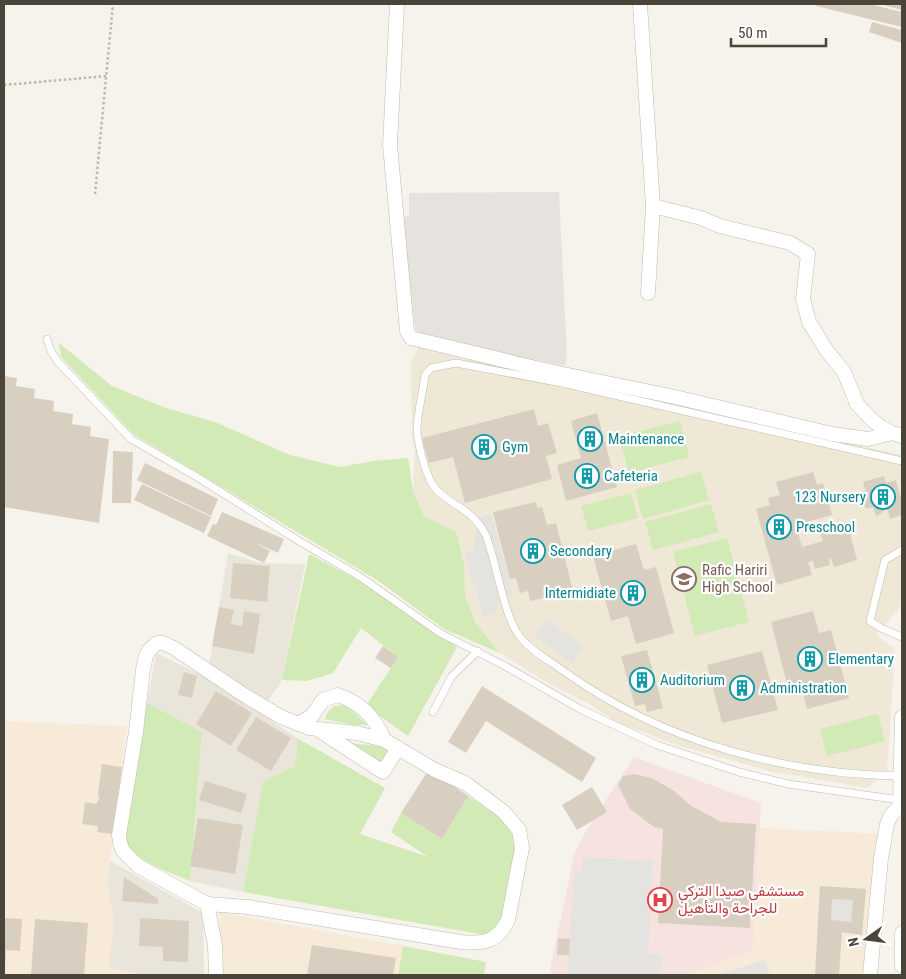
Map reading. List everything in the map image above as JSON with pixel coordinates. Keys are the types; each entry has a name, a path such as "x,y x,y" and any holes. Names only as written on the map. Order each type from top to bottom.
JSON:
{"street":[{"path":"397,4 390,145 405,316 407,331 411,338 544,370 675,397 832,434 858,439 897,435"},
{"path":"640,4 653,206 648,293"},
{"path":"653,206 701,218 720,226 790,243 808,254 803,299 809,322 827,351 844,372 858,404 870,419 897,435"},
{"path":"157,643 169,646 252,700 281,717 298,724 317,730 357,733 384,740 435,770 465,783 504,812 518,830 522,848 508,920 504,929 497,936 481,942 461,942 248,907 207,904 138,866 128,858 120,843 121,820 136,732 141,683 148,652 152,646 157,643"},
{"path":"298,724 312,716 323,700 338,695 361,707 375,720 384,740"},
{"path":"870,975 881,858 887,824 901,804 902,717"},
{"path":"317,730 382,772 398,748"},
{"path":"207,904 215,945 216,975"},
{"path":"902,933 902,966"}],"lane":[{"path":"48,339 51,351 58,362 131,439 359,576 440,633 478,651 580,709 624,731 695,759 788,784 901,804"},
{"path":"900,776 840,773 783,763 711,744 630,713 592,691 546,660 529,647 519,636 514,626 484,532 471,514 440,493 432,483 427,474 417,429 425,375 431,368 456,362 562,383 902,462"},
{"path":"902,550 886,560 870,621 902,637"},
{"path":"434,712 452,676 478,651"}],"path":[{"path":"95,194 113,4"},
{"path":"4,85 107,76"}],"shaded area":[{"path":"559,192 567,356 565,366 416,335 402,217 409,216 409,193"},
{"name":"Rafic Hariri High School","path":"419,347 902,455 902,605 876,635 895,649 887,772 867,788 769,771 680,746 616,722 593,706 546,682 500,653 475,622 465,595 464,563 456,532 424,516 413,491 415,448 412,437 411,361"},
{"path":"491,514 513,595 501,598 495,613 483,617 465,552 474,549 477,518"},
{"path":"228,553 261,563 305,564 282,680 260,713 297,738 297,753 294,767 263,781 243,892 190,881 202,732 147,703 156,653 207,678"},
{"path":"547,618 584,648 572,664 534,635"},
{"path":"4,721 127,726 107,882 114,922 108,968 135,973 135,975 4,975"},
{"name":"مستشفى صيدا التركي للجراحة والتأهيل","path":"634,757 761,803 753,950 687,975 553,975 550,969 575,851"},
{"path":"760,828 882,834 865,975 687,975 753,950"},
{"path":"583,857 653,861 648,953 662,955 660,975 567,975 574,871 582,871"},
{"path":"110,861 203,913 204,975 135,975 135,973 108,968 114,922 107,882"},
{"path":"820,886 866,889 862,935 830,931 832,899 819,898"},
{"path":"219,912 403,946 398,975 219,975"},
{"path":"765,960 770,975 716,975"}],"green space":[{"path":"59,343 112,386 166,408 215,422 290,455 340,467 373,461 408,458 413,491 424,516 456,532 464,563 465,595 475,622 500,653 444,629 377,580 133,434 61,357"},
{"path":"680,421 689,457 629,473 619,437"},
{"path":"701,472 709,500 643,519 635,490"},
{"path":"631,493 638,518 588,531 581,506"},
{"path":"711,504 719,532 653,550 645,522"},
{"path":"727,538 749,622 695,636 673,552"},
{"path":"309,554 365,584 457,647 408,736 366,706 398,657 361,628 333,673 307,681 282,680"},
{"path":"147,703 202,732 190,881 152,865 143,859 129,846 125,837"},
{"path":"345,705 368,725 353,725 325,719 327,713 334,706"},
{"path":"878,714 885,741 827,756 820,729"},
{"path":"297,738 385,788 360,834 428,857 391,832 401,813 442,839 468,796 507,822 515,833 518,846 504,920 491,934 479,934 243,892 263,781 294,767 297,753"},
{"path":"342,742 387,747 390,751 382,764"},
{"path":"403,946 486,962 484,975 398,975"}],"building":[{"path":"817,4 869,4 902,12 902,27 816,6"},
{"path":"879,4 902,4 902,10"},
{"path":"872,22 902,30 902,43 869,32"},
{"path":"4,376 17,378 16,386 35,389 34,398 54,401 53,411 73,414 72,424 91,427 90,436 109,439 99,523 4,507"},
{"name":"Gym","path":"534,409 538,426 548,423 557,453 546,456 552,479 465,503 453,457 429,463 422,438"},
{"path":"597,413 617,487 566,501 557,465 581,458 571,421"},
{"path":"113,451 133,452 131,503 112,503"},
{"path":"145,463 218,499 211,516 137,480"},
{"name":"Preschool","path":"813,472 817,485 823,483 832,515 796,525 802,547 823,541 819,529 847,522 857,560 834,567 831,558 829,559 830,565 815,569 813,561 808,562 812,575 777,585 756,509 770,505 768,498 780,495 776,482"},
{"name":"123 Nursery","path":"884,476 886,483 896,480 902,502 902,515 890,519 887,508 883,509 884,511 881,514 876,516 873,507 867,509 863,505 867,496 863,482"},
{"path":"142,484 211,517 204,533 134,500"},
{"name":"Secondary","path":"536,502 537,508 542,507 547,525 556,523 573,591 530,601 528,591 520,593 516,578 510,579 493,512"},
{"path":"222,512 284,539 278,553 254,542 270,551 264,563 207,536 213,524 216,525"},
{"name":"Intermidiate","path":"636,544 644,570 656,567 674,633 636,644 628,616 611,621 593,556"},
{"path":"233,563 270,566 267,602 230,598"},
{"path":"219,607 234,610 231,624 242,626 244,611 260,614 254,654 212,646"},
{"name":"Elementary","path":"813,611 819,633 831,630 849,698 807,709 801,685 788,688 771,622"},
{"path":"383,646 398,657 391,668 375,658"},
{"name":"Auditorium","path":"647,650 663,708 647,712 645,704 635,706 621,656"},
{"name":"Administration","path":"762,651 778,710 722,723 707,665"},
{"path":"184,672 197,676 192,698 178,695"},
{"path":"482,686 596,758 582,782 486,721 466,753 448,742"},
{"path":"216,691 252,713 231,746 196,724"},
{"path":"256,717 291,738 271,771 236,750"},
{"path":"102,764 122,767 112,834 97,832 98,826 82,824 85,802 96,804 99,799 98,793"},
{"path":"429,769 468,796 442,839 401,813"},
{"path":"634,774 652,778 674,791 690,805 721,822 756,824 750,928 658,923 663,829 654,827 630,809 618,785 623,776"},
{"path":"205,781 247,794 241,813 199,800"},
{"path":"592,787 607,812 577,830 562,805"},
{"path":"198,818 243,825 235,874 190,866"},
{"path":"124,877 158,899 158,904 122,901"},
{"path":"820,886 866,889 862,935 842,932 839,975 815,975","holes":["832,899 853,900 851,922 831,920"]},
{"path":"4,918 22,919 20,951 6,950 5,968 4,968"},
{"path":"140,918 189,921 188,962 163,961 163,947 139,946"},
{"path":"35,919 88,923 84,975 31,975"},
{"path":"558,938 570,939 569,955 557,955"},
{"path":"312,945 396,958 393,975 307,975"}],"place":[{"name":"Maintenance","path":"590,439"},
{"name":"Gym","path":"484,447"},
{"name":"Cafeteria","path":"587,476"},
{"name":"123 Nursery","path":"883,497"},
{"name":"Preschool","path":"779,527"},
{"name":"Secondary","path":"533,551"},
{"name":"Rafic Hariri High School","path":"684,579"},
{"name":"Intermidiate","path":"633,593"},
{"name":"Elementary","path":"810,659"},
{"name":"Auditorium","path":"642,680"},
{"name":"Administration","path":"742,688"},
{"name":"مستشفى صيدا التركي للجراحة والتأهيل","path":"660,900"}]}
